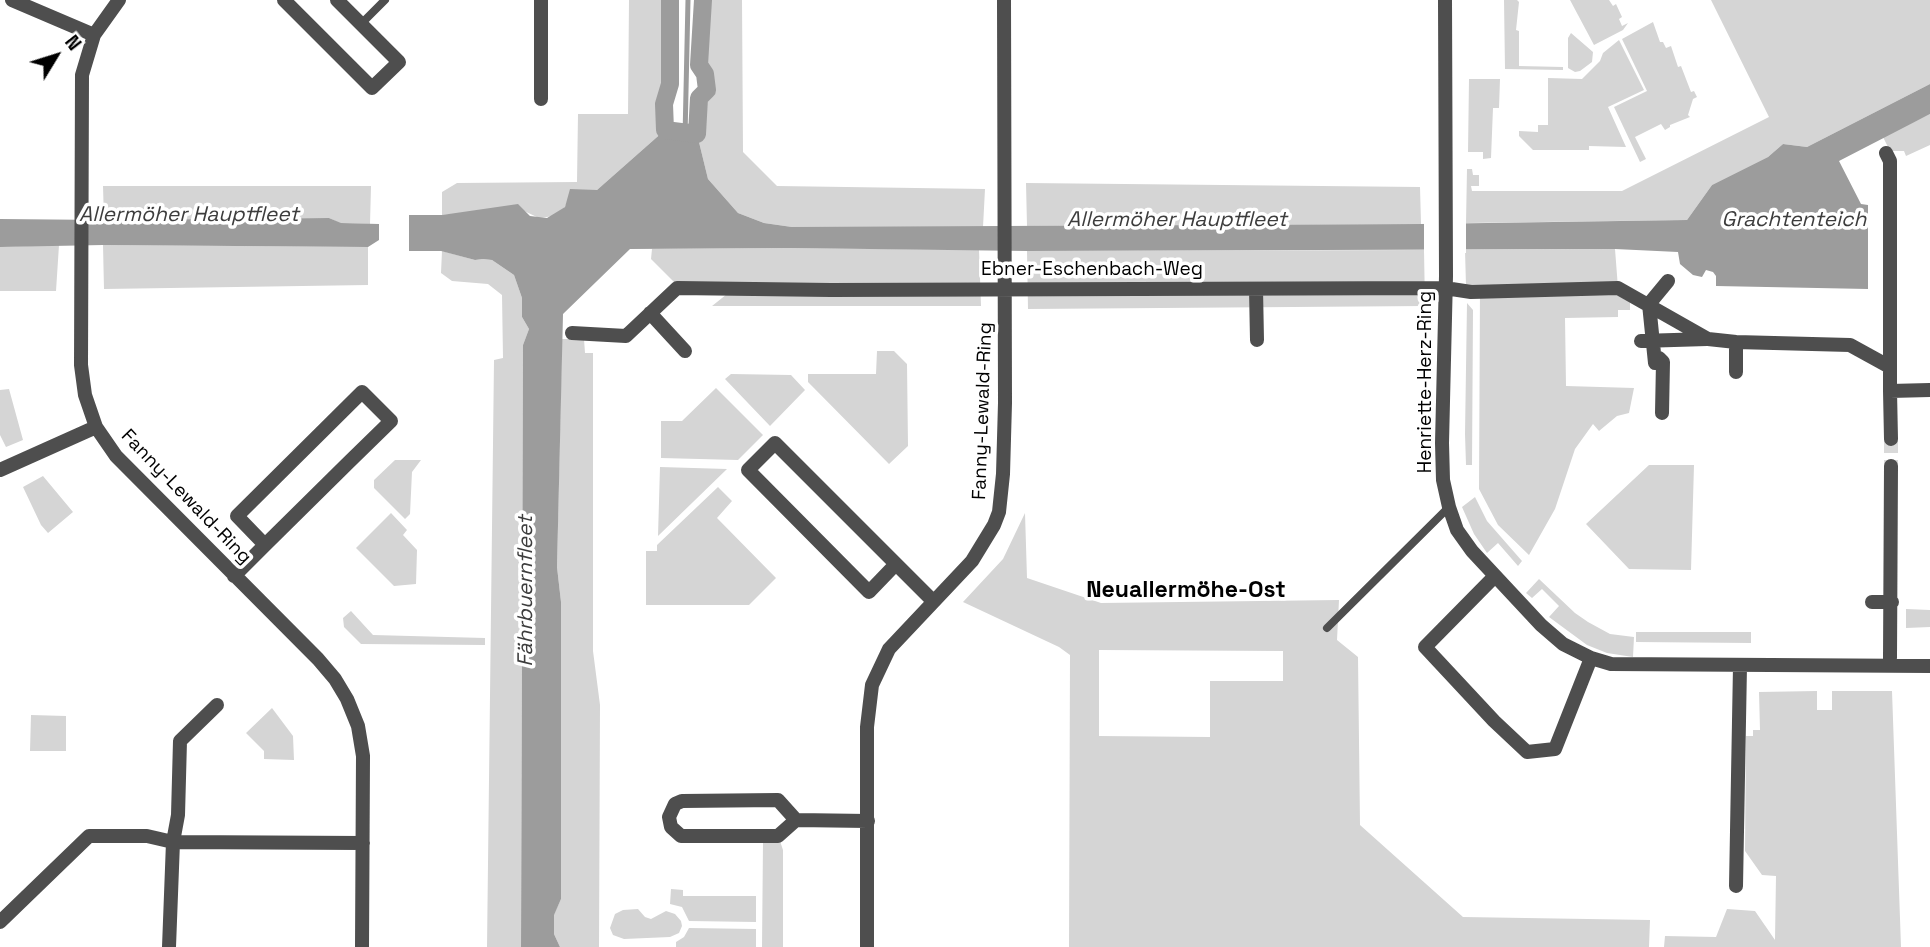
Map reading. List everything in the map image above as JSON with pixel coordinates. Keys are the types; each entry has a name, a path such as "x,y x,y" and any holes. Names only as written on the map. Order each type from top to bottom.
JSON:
{"street":[{"path":"12,0 94,35"},
{"name":"Fanny-Lewald-Ring","path":"118,0 94,35 82,75 81,365 85,395 96,426 116,456 318,659 347,699 358,726 363,756 362,947"},
{"path":"284,0 372,88 399,62 337,0"},
{"path":"541,0 541,99"},
{"name":"Fanny-Lewald-Ring","path":"867,947 867,718 872,685 889,649 981,549 999,512 1003,474 1004,0"},
{"name":"Henriette-Herz-Ring","path":"1445,0 1446,282 1443,480 1457,530 1472,551 1541,625 1563,644 1591,658 1611,664 1930,666"},
{"path":"1891,439 1888,157 1905,153"},
{"path":"1668,281 1649,304 1647,340 1656,363 1672,340"},
{"name":"Ebner-Eschenbach-Weg","path":"572,333 626,336 677,288 1256,289 1446,282 1471,292 1618,288 1649,304"},
{"path":"1256,289 1257,340"},
{"path":"1649,304 1708,339"},
{"path":"650,313 685,351"},
{"path":"1647,340 1708,339 1850,345 1890,367"},
{"path":"1735,342 1736,372"},
{"path":"1659,358 1663,362 1662,413"},
{"path":"1890,391 1930,390"},
{"path":"234,576 391,421 362,393 237,516 265,545"},
{"path":"0,470 96,426"},
{"path":"895,565 869,592 748,470 775,443 933,601"},
{"path":"1890,658 1891,466"},
{"path":"1495,576 1425,647 1527,752 1555,749 1591,658"},
{"path":"1872,602 1892,602"},
{"path":"1736,886 1740,666"},
{"path":"169,947 180,741 217,705"},
{"path":"796,820 778,800 682,801 675,804 669,817 671,827 681,836 778,836 796,820 868,821"},
{"path":"0,922 89,835 147,836 173,842 363,843"}],"lane":[{"path":"361,24 385,0"},
{"path":"1327,628 1449,507"}],"shaded area":[{"path":"629,0 670,0 670,84 664,104 665,130 597,190 568,200 565,207 554,216 539,218 522,210 442,215 442,192 457,183 577,182 578,114 628,114"},
{"path":"703,0 742,0 743,152 777,186 985,189 983,227 792,227 764,223 738,213 708,179 697,134 699,98 707,90 705,74 699,65"},
{"path":"1504,0 1519,2 1516,30 1519,31 1519,66 1563,67 1563,70 1505,69"},
{"path":"1570,0 1609,0 1613,6 1616,4 1622,17 1619,19 1622,26 1628,23 1623,30 1594,45"},
{"path":"1711,0 1930,0 1930,84 1807,147 1783,144 1768,157 1712,185 1687,220 1466,223 1467,169 1472,169 1473,175 1479,175 1479,186 1471,186 1472,191 1622,191 1769,117"},
{"path":"1653,22 1660,42 1663,42 1666,48 1671,46 1678,67 1681,66 1691,92 1694,91 1697,97 1693,99 1688,115 1690,117 1670,125 1665,130 1661,124 1635,137 1646,159 1640,162 1614,107 1647,91 1622,39"},
{"path":"1571,33 1593,52 1592,62 1575,72 1568,68 1568,38"},
{"path":"1619,40 1644,90 1608,107 1626,147 1589,146 1589,150 1533,150 1519,136 1519,131 1538,132 1538,125 1548,125 1548,78 1582,79 1600,61 1603,53"},
{"path":"1469,79 1500,79 1499,108 1493,108 1491,158 1483,159 1483,152 1468,152"},
{"path":"1930,114 1930,145 1906,156 1904,151 1890,151 1883,137"},
{"path":"1026,183 1420,187 1421,224 1027,226"},
{"path":"103,186 371,186 370,224 340,223 329,218 104,220"},
{"path":"59,245 56,291 0,291 0,247"},
{"path":"103,245 368,247 368,285 104,289"},
{"path":"652,249 979,250 981,306 712,306 727,294 979,285 674,282 651,259"},
{"path":"1615,249 1618,288 1630,293 1630,310 1618,310 1618,317 1565,318 1566,386 1634,388 1629,413 1617,416 1599,431 1593,424 1575,449 1555,509 1529,555 1498,525 1479,489 1480,287 1466,286 1465,250"},
{"path":"1424,250 1425,306 1028,309 1027,251"},
{"path":"442,251 475,260 492,260 514,275 522,298 522,317 529,329 523,345 521,947 487,947 494,360 503,358 502,295 488,284 452,281 441,273"},
{"path":"1467,303 1473,310 1472,465 1466,465 1465,434"},
{"path":"562,339 584,339 585,353 593,353 593,651 600,705 599,947 560,947 554,934 554,914 561,899 561,602 557,567"},
{"path":"877,351 894,351 907,364 908,446 889,464 808,382 808,374 876,374"},
{"path":"731,374 791,375 805,390 770,426 725,379"},
{"path":"716,388 763,435 738,460 661,458 661,421 682,421"},
{"path":"9,389 23,440 6,447 0,435 0,390"},
{"path":"395,460 421,460 412,472 410,514 405,519 374,488 374,480"},
{"path":"1649,465 1694,465 1691,570 1629,569 1586,524"},
{"path":"660,467 727,469 658,536"},
{"path":"43,476 73,512 48,533 41,525 23,487"},
{"path":"718,487 732,501 717,518 776,578 749,605 646,605 646,551 657,551 657,545"},
{"path":"1475,497 1487,521 1522,561 1518,566 1498,543 1487,553 1474,534 1462,507"},
{"path":"391,513 407,530 403,535 417,550 416,584 394,586 356,548"},
{"path":"1025,513 1027,578 1101,603 1339,600 1337,640 1358,657 1360,825 1463,917 1650,920 1649,947 1069,947 1070,655 1059,647 963,602 1003,559","holes":["1099,650 1283,651 1283,681 1210,681 1210,737 1099,736"]},
{"path":"1539,579 1588,622 1610,634 1634,637 1633,657 1607,653 1587,645 1549,617 1559,606 1542,589 1532,598 1526,593"},
{"path":"1906,609 1930,610 1930,627 1906,628"},
{"path":"351,611 373,635 485,638 485,645 361,644 344,627 343,618"},
{"path":"1636,632 1751,632 1751,643 1636,642"},
{"path":"1817,691 1817,710 1832,710 1832,691 1892,691 1901,947 1664,947 1665,936 1716,937 1727,909 1755,911 1775,940 1776,876 1762,875 1745,851 1746,736 1753,736 1753,730 1760,730 1759,692"},
{"path":"272,708 293,736 294,760 264,759 264,751 246,733"},
{"path":"31,715 66,716 66,751 30,751"},
{"path":"780,841 783,850 783,947 762,947 763,842"},
{"path":"671,889 683,890 683,896 756,896 756,922 689,921 682,907 670,904"},
{"path":"638,909 651,919 666,911 675,914 681,921 679,933 670,937 624,939 613,935 610,928 615,914 623,910"},
{"path":"689,928 756,929 756,947 676,947 676,942 684,937"}],"water":[{"name":"Grachtenteich","path":"1930,84 1930,114 1839,161 1861,204 1868,205 1868,289 1716,286 1713,272 1706,270 1702,277 1693,275 1680,264 1678,252 1615,249 630,249 563,314 557,567 561,602 561,899 554,915 554,934 560,947 521,947 523,345 529,329 522,317 522,298 514,275 492,260 475,260 441,251 409,251 409,215 442,215 518,204 530,216 547,218 565,207 570,189 597,190 665,130 697,134 708,179 738,213 764,223 792,227 1687,220 1712,185 1768,157 1783,144 1807,147"},
{"path":"329,218 341,223 379,224 379,240 368,247 0,247 0,219"}],"pier":[{"path":"1424,220 1466,220 1466,253 1424,253"}],"waterway":[{"name":"Fährbuernfleet","path":"670,0 670,84 664,104 665,130 697,134 699,98 707,90 705,74 699,65 703,0"},
{"name":"Fährbuernfleet","path":"685,137 688,0"}],"tunnel":[{"path":"1891,439 1891,466"}],"district":[{"name":"Neuallermöhe-Ost","path":"1186,591"}],"water label":[{"name":"Allermöher Hauptfleet","path":"189,215"},
{"name":"Allermöher Hauptfleet","path":"1177,220"}]}
